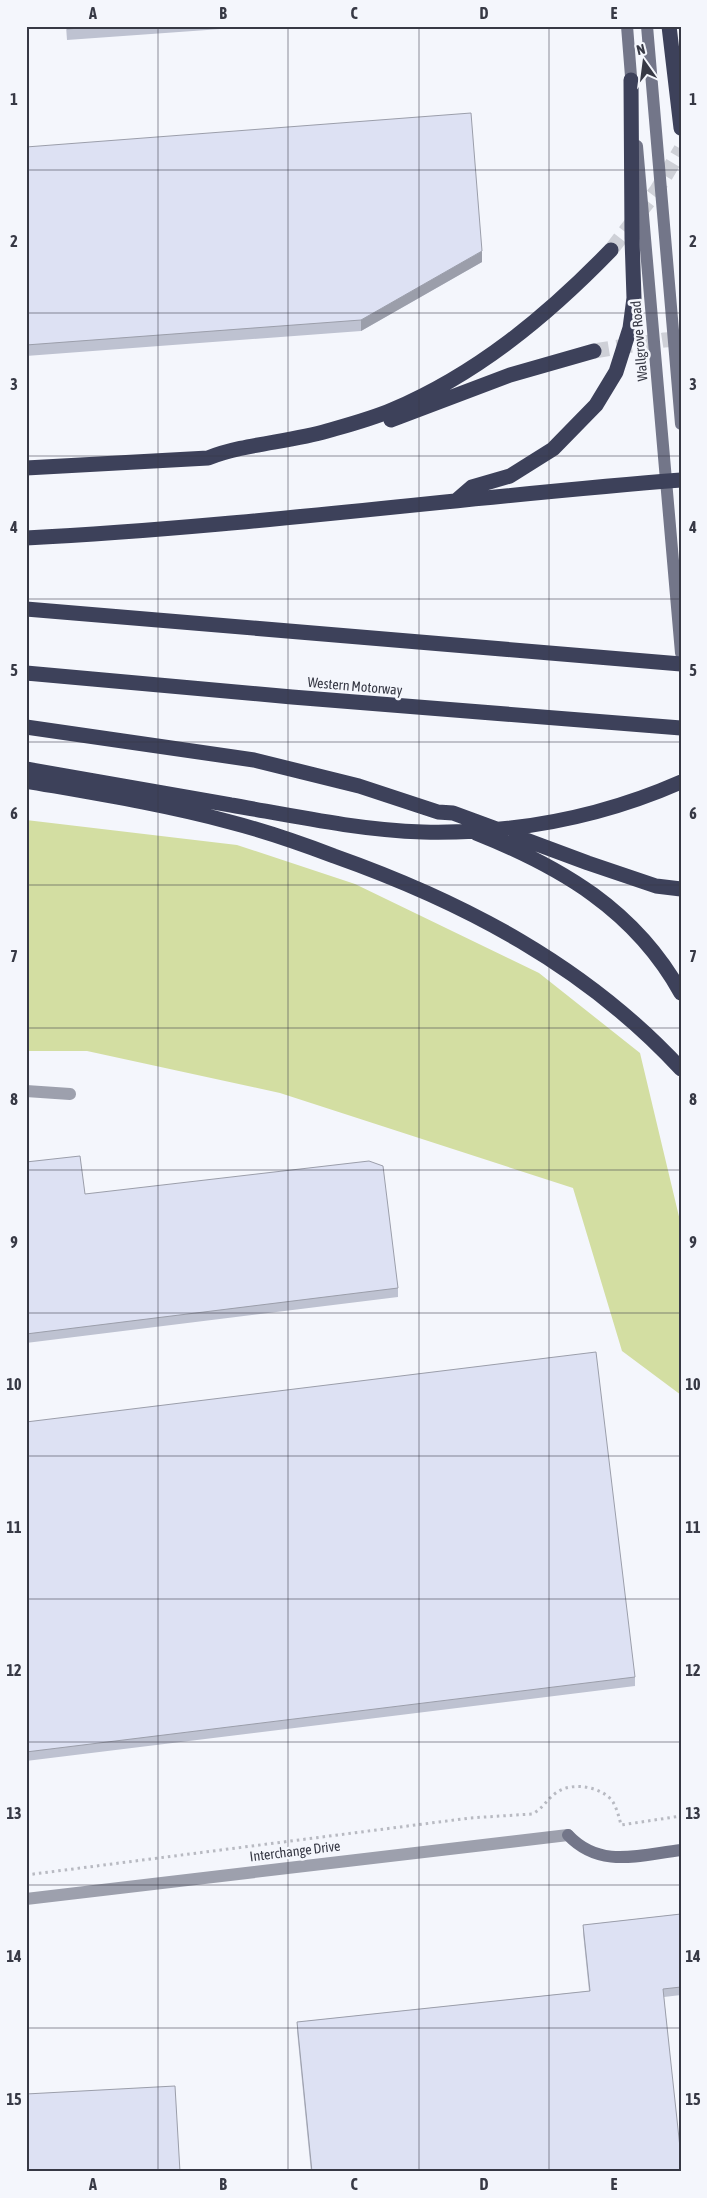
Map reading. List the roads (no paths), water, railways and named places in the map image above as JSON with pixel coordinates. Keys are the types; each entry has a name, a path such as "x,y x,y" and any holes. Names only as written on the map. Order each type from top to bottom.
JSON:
{"highway":[{"path":"668,26 681,128"},
{"path":"457,500 472,487 510,476 553,449 596,405 616,372 630,328 634,298 631,80"},
{"path":"208,458 222,452 273,444 325,432 391,410 435,388 478,364 533,325 574,288 611,250"},
{"path":"26,468 208,458 221,461 317,444 368,428 510,375 594,351"},
{"path":"26,538 234,523 674,480"},
{"path":"26,609 681,664"},
{"name":"Western Motorway","path":"26,672 292,697 681,728"},
{"path":"26,727 254,760 359,786 438,812 454,813 656,886 681,889"},
{"path":"26,769 294,816 421,832 484,831 547,824 591,814 634,801 681,782"},
{"path":"26,781 141,801 232,822 361,865 438,897 505,930 553,960 601,995 646,1033 681,1069"},
{"path":"438,812 446,822 534,859 567,876 594,894 629,923 651,948 681,993"}],"main road":[{"name":"Wallgrove Road","path":"627,26 631,80 674,480 676,594 681,652"},
{"path":"647,26 681,424"},
{"path":"568,1834 586,1851 601,1856 617,1858 681,1850"}],"street":[{"path":"26,1091 70,1094"},
{"name":"Interchange Drive","path":"26,1899 568,1834"}],"tunnel":[{"path":"611,250 657,190 681,149"},
{"path":"594,351 681,339"}]}
